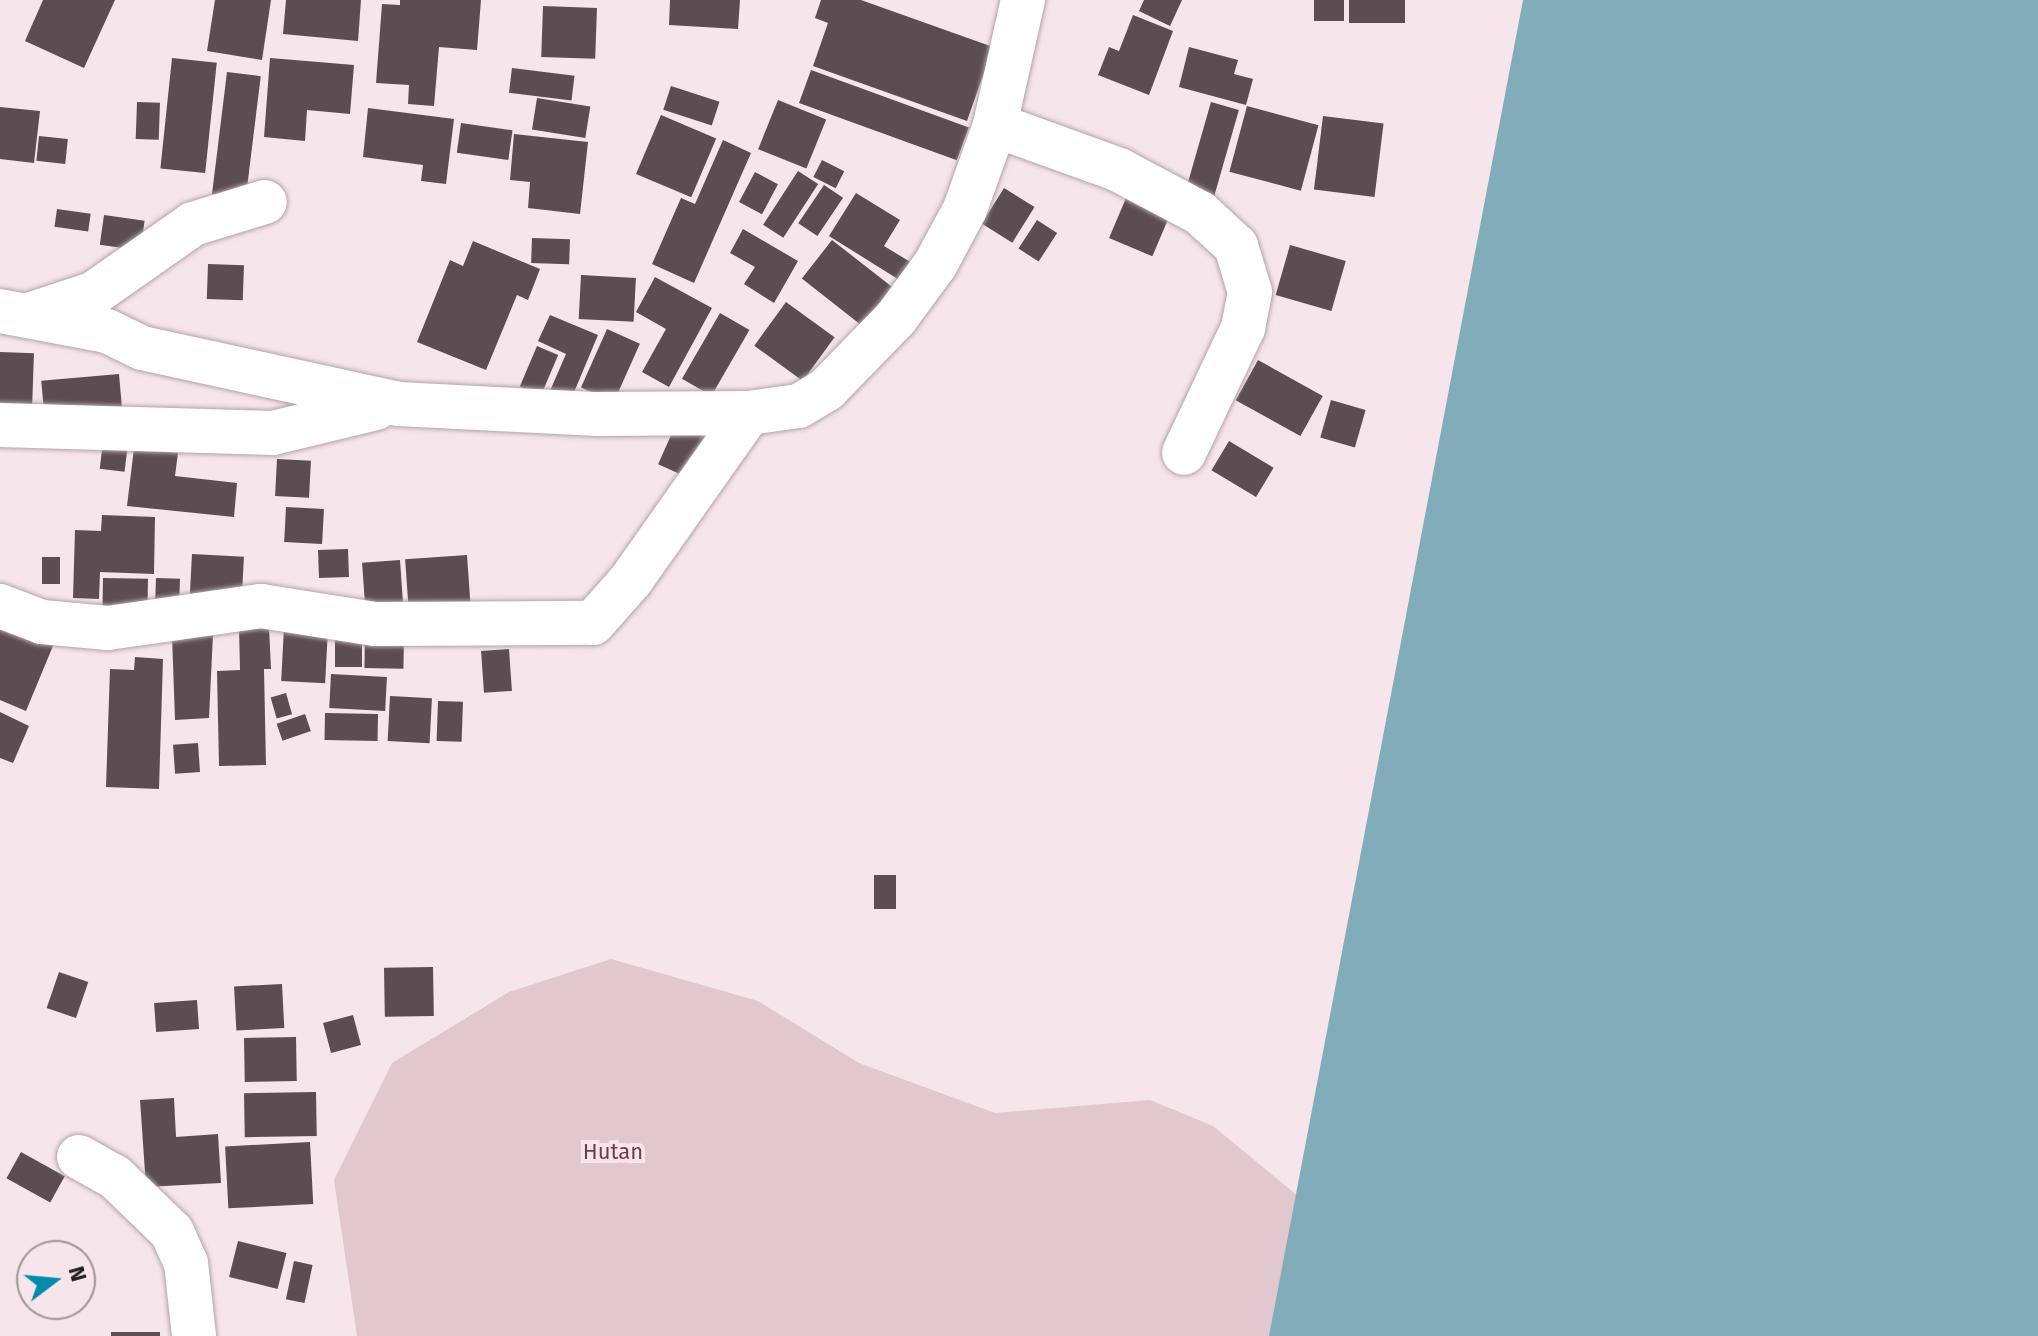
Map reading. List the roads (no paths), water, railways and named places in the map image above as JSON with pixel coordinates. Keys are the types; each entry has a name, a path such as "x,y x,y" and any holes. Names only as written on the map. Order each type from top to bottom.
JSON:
{"street":[{"path":"13,314 398,404 598,414 749,413 799,406 827,389 896,318 965,209 995,125 1023,0"},
{"path":"995,125 1119,170 1200,213 1236,246 1250,292 1243,328 1184,453"},
{"path":"13,314 93,294 193,224 265,202"},
{"path":"0,425 273,433 398,404"},
{"path":"0,606 42,622 108,628 261,606 375,624 593,623 631,580 749,413"},
{"path":"79,1157 115,1177 172,1232 186,1263 194,1336"}],"water":[{"path":"1523,0 2038,0 2038,1336 1269,1336"}],"park label":[{"name":"Hutan","path":"613,1152"}]}
